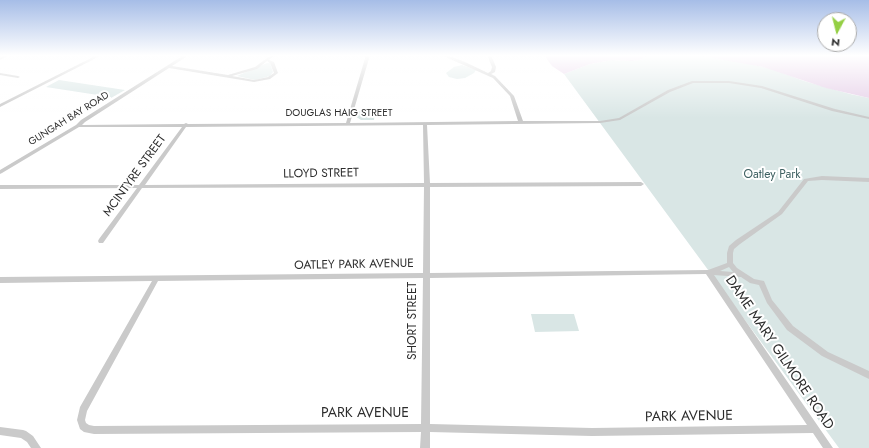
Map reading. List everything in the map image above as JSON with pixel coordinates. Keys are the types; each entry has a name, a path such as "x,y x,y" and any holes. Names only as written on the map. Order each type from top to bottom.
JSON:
{"street":[{"path":"11,76 18,77"},
{"path":"0,106 59,76"},
{"name":"GUNGAH BAY ROAD","path":"0,172 78,126 83,121 156,76"},
{"path":"228,76 254,81 269,78 272,76"},
{"path":"348,123 362,76"},
{"path":"491,76 510,93 520,123"},
{"name":"DOUGLAS HAIG STREET","path":"78,126 600,122 620,118 669,91 692,82 729,82 762,87 834,110 869,118"},
{"name":"SHORT STREET","path":"425,123 427,184 425,275 425,448"},
{"name":"MCINTYRE STREET","path":"101,242 186,124"},
{"path":"869,180 822,178 806,180 776,217 742,239 732,248 730,254 730,264 742,275 762,283 769,301 780,317 799,336 840,362 869,375"},
{"name":"LLOYD STREET","path":"0,187 642,184"},
{"path":"708,272 730,264"},
{"path":"708,272 742,275"},
{"name":"OATLEY PARK AVENUE","path":"0,280 708,272"},
{"name":"DAME MARY GILMORE ROAD","path":"708,272 828,448"},
{"name":"PARK AVENUE","path":"156,279 83,410 80,420 83,426 87,429 425,428 592,432 815,429"},
{"path":"0,431 23,434 30,439 36,448"}],"green space":[{"path":"237,76 270,76 255,80"},
{"path":"448,76 469,76 457,79"},
{"name":"Oatley Park","path":"565,76 791,76 850,94 869,98 869,448 839,448"},
{"path":"59,80 125,90 111,98 46,87"},
{"path":"355,111 375,111 374,120 361,120 355,116"},
{"path":"531,314 574,314 579,331 535,332"}],"shaded area":[{"path":"790,76 869,76 869,98 826,88"}]}
